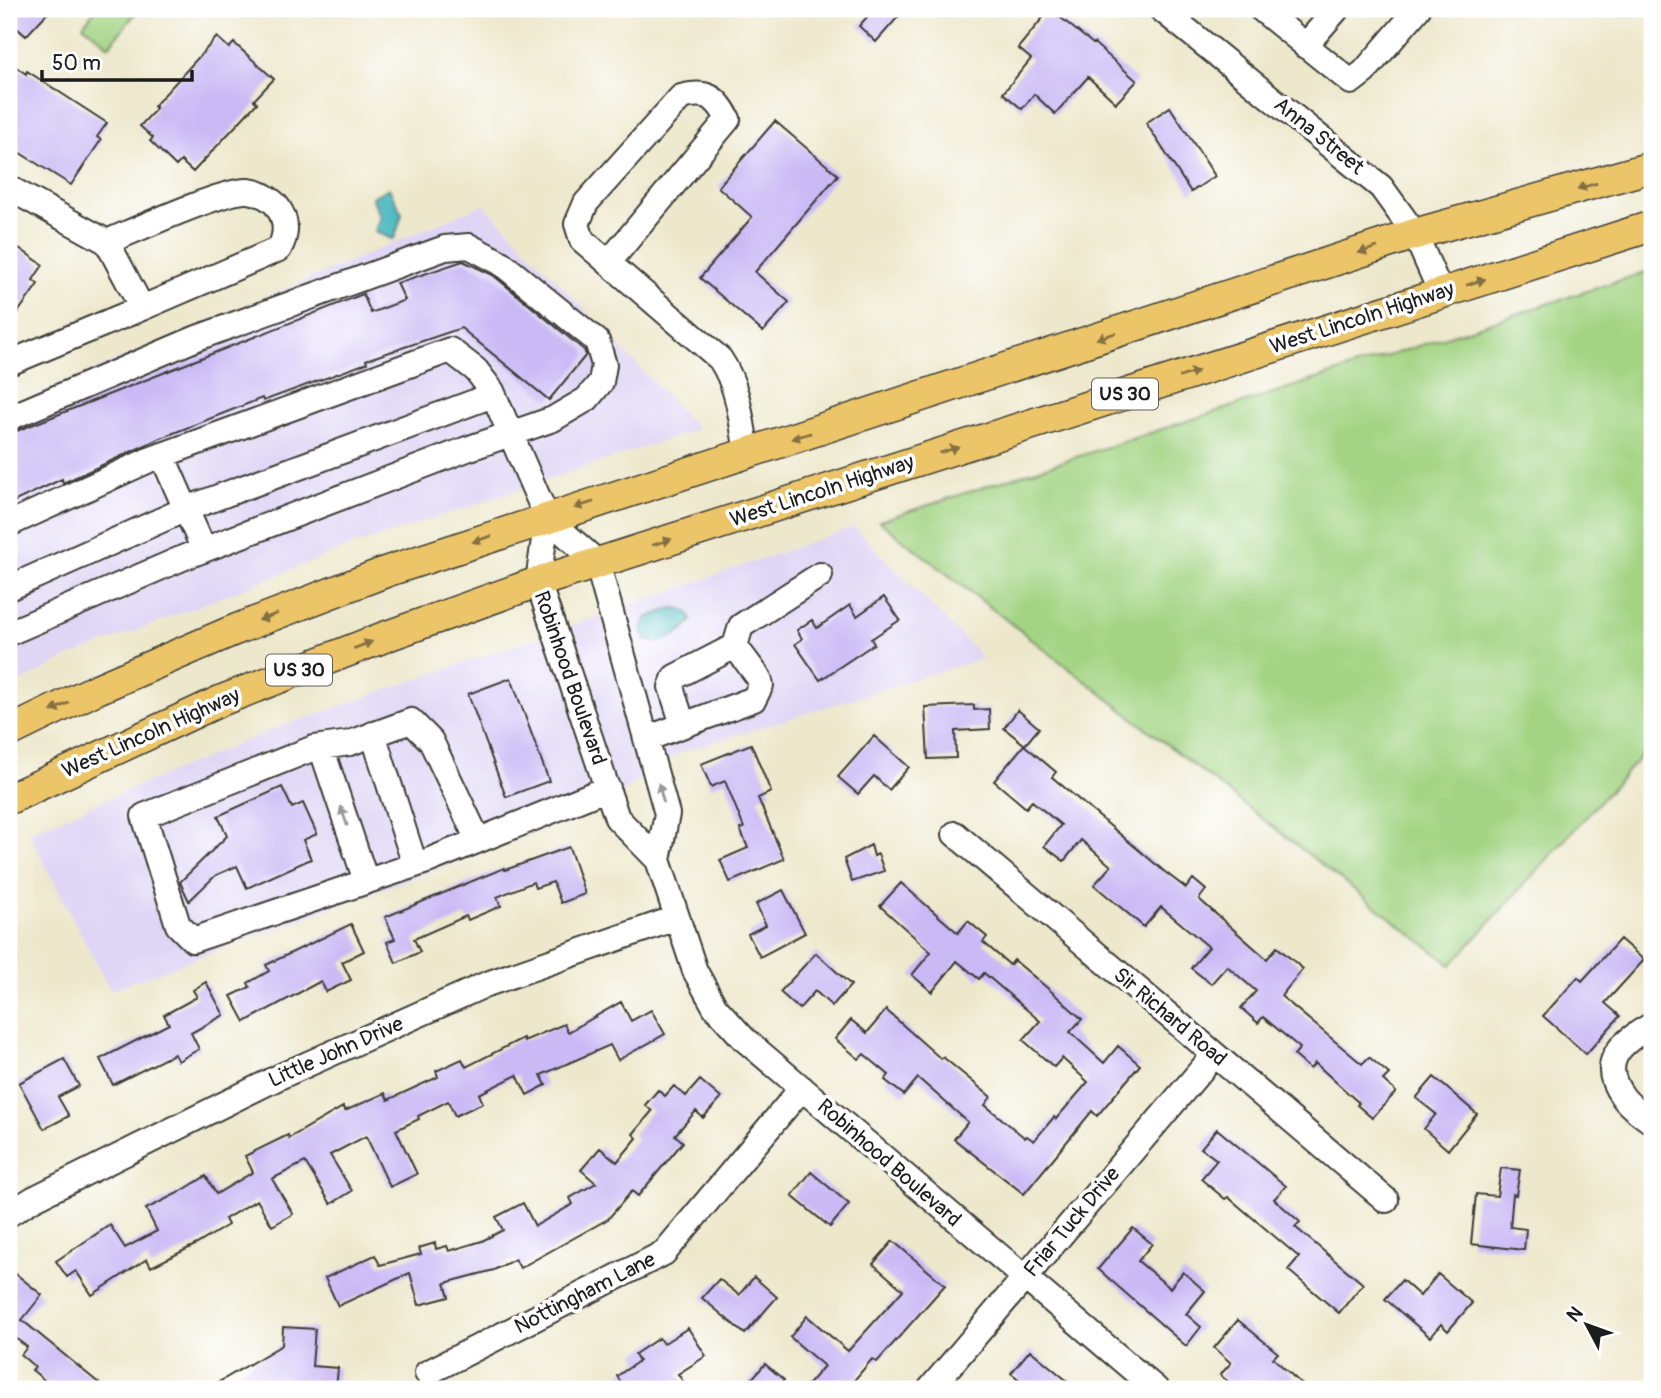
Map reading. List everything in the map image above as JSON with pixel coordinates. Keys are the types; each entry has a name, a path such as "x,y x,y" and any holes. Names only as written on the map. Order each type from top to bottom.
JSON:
{"main road":[{"path":"9,732 97,689 233,631 388,571 1415,234 1652,167"},
{"name":"West Lincoln Highway","path":"9,799 220,701 387,636 538,582 1652,226"}],"street":[{"name":"Anna Street","path":"1161,9 1381,187 1415,234 1441,293"},
{"path":"1262,9 1351,82 1364,72 1418,9"},
{"path":"1305,46 1337,9"},
{"path":"609,262 728,119 722,107 713,99 697,93 681,97 586,203 577,225 582,240 720,359 730,373 736,390 747,452"},
{"path":"9,188 107,242 142,308"},
{"path":"9,363 267,256 279,249 285,230 284,217 276,203 265,196 246,191 224,195 107,242"},
{"path":"9,418 197,338 445,248 470,246 501,264 597,341 604,365 601,383 587,399 554,418 204,550 9,634"},
{"path":"9,524 162,455 450,351 476,370 493,395 547,517 597,562 667,814 657,860"},
{"path":"9,587 186,509 493,395"},
{"path":"162,455 204,550"},
{"name":"Robinhood Boulevard","path":"547,517 538,582 617,818 657,860 695,971 715,1007 744,1038 1156,1389"},
{"path":"682,726 671,687 675,677 734,646 741,626 820,575"},
{"path":"646,739 754,699 761,685 759,678 734,646"},
{"path":"478,840 432,741 411,721 350,743 321,747 144,816 178,925 193,940 415,865 478,840 608,788"},
{"path":"373,734 415,865"},
{"path":"321,747 366,881"},
{"name":"Sir Richard Road","path":"955,834 1386,1200"},
{"name":"Little John Drive","path":"9,1214 33,1199 281,1076 487,984 676,918"},
{"path":"1650,1116 1623,1098 1610,1073 1614,1055 1635,1034 1652,1026"},
{"name":"Friar Tuck Drive","path":"930,1389 1214,1055"},
{"name":"Nottingham Lane","path":"428,1373 664,1253 802,1088"}],"shaded area":[{"path":"484,204 698,429 349,547 64,659 9,689 9,407"},
{"path":"854,527 983,658 679,753 595,810 110,990 28,832 269,731"}],"green space":[{"path":"96,9 139,9 109,46 83,25"},
{"path":"1652,270 1652,744 1451,965 879,521"}],"water":[{"path":"389,188 402,214 392,239 375,232 380,216 372,197"},
{"path":"672,608 685,610 692,621 677,634 664,640 646,640 642,629 646,618"}],"building":[{"path":"9,9 51,9 26,36 9,21"},
{"path":"874,9 905,9 876,42 859,26"},
{"path":"1050,9 1137,81 1116,103 1088,77 1055,114 1034,94 1022,109 1003,93 1031,59 1018,48"},
{"path":"217,37 229,48 234,43 274,79 254,100 257,103 193,172 181,161 176,166 150,141 153,138 140,126 156,109 154,106"},
{"path":"9,62 107,123 97,137 101,140 71,185 9,146"},
{"path":"1170,107 1215,176 1191,192 1146,123"},
{"path":"775,121 838,175 755,272 789,302 763,332 700,278 752,217 718,187"},
{"path":"9,241 43,265 33,280 38,284 9,325"},
{"path":"463,261 493,275 584,350 586,355 549,400 461,328 366,360 367,363 263,401 262,398 161,438 63,483 62,479 9,504 9,434 363,294 371,313 405,300 397,283"},
{"path":"884,597 900,620 871,639 874,644 820,680 795,644 802,639 797,630 812,620 817,628 850,605 857,616"},
{"path":"511,678 549,781 506,797 468,694"},
{"path":"974,705 974,710 989,709 990,729 955,731 956,758 928,759 925,707"},
{"path":"1018,710 1039,728 1025,745 1004,728"},
{"path":"874,736 909,767 889,790 874,776 858,794 838,777"},
{"path":"751,744 771,792 758,798 784,859 730,882 720,860 748,848 740,829 744,828 725,781 711,787 701,764"},
{"path":"1024,745 1056,772 1052,777 1165,872 1186,888 1193,879 1206,890 1199,899 1267,959 1277,947 1303,969 1281,996 1362,1064 1369,1057 1389,1074 1383,1080 1396,1092 1372,1118 1315,1063 1310,1069 1294,1055 1300,1048 1263,1017 1258,1023 1241,1008 1256,991 1227,966 1211,984 1191,968 1209,947 1161,907 1144,927 1094,885 1111,866 1081,840 1064,861 1044,846 1061,825 1032,801 1026,808 994,781"},
{"path":"282,787 292,808 303,803 317,834 303,840 311,859 247,888 237,866 216,875 189,901 180,882 227,836 218,816"},
{"path":"871,845 874,856 878,854 884,871 852,882 844,859"},
{"path":"569,847 585,894 561,903 553,882 535,888 533,882 497,897 501,906 468,920 466,916 414,939 420,952 396,963 387,942 395,939 385,917 504,868 505,870"},
{"path":"901,883 958,933 968,921 987,937 983,942 1010,965 1014,960 1052,992 1082,1019 1070,1032 1104,1063 1118,1046 1140,1065 1097,1116 1092,1111 1024,1194 954,1139 968,1122 918,1078 904,1095 885,1080 889,1075 864,1054 859,1059 835,1039 851,1020 867,1033 886,1010 941,1059 943,1057 991,1097 985,1105 1025,1138 1027,1136 1034,1141 1088,1082 1062,1058 1054,1067 1023,1040 1040,1021 984,973 979,979 957,961 932,992 912,975 931,952 880,906"},
{"path":"783,890 805,933 760,957 748,934 766,925 756,904"},
{"path":"351,924 364,951 342,962 351,980 326,992 321,981 245,1022 231,996 250,987 248,983 269,971 266,965"},
{"path":"1620,939 1644,960 1605,1003 1620,1016 1586,1054 1543,1016 1578,977 1582,981"},
{"path":"816,953 851,985 832,1006 815,991 799,1009 780,992"},
{"path":"206,982 224,1015 191,1033 199,1049 178,1061 174,1054 113,1085 100,1059 169,1024 164,1015 197,997 193,990"},
{"path":"621,1002 631,1021 651,1010 665,1034 618,1060 610,1045 541,1075 546,1085 527,1095 517,1075 479,1094 483,1103 455,1116 448,1101 418,1116 419,1119 396,1130 417,1174 390,1187 366,1136 330,1155 352,1191 331,1204 305,1162 272,1179 293,1214 272,1226 257,1200 225,1219 228,1225 197,1244 151,1267 147,1259 92,1295 76,1271 67,1277 56,1261 110,1225 125,1248 157,1231 146,1209 206,1176 216,1194 253,1172 245,1156 288,1135 289,1138 343,1107 345,1111 385,1093 388,1100 438,1077 436,1071 462,1059 466,1067 523,1038 524,1041 564,1024 568,1032"},
{"path":"64,1059 79,1086 58,1097 69,1116 44,1129 19,1083"},
{"path":"1434,1077 1477,1114 1448,1150 1424,1129 1436,1114 1416,1098"},
{"path":"700,1080 721,1098 703,1118 696,1111 675,1135 683,1142 638,1196 632,1191 608,1219 520,1268 515,1259 494,1270 445,1283 449,1297 419,1305 410,1273 338,1306 325,1278 375,1255 380,1265 421,1254 419,1248 435,1243 436,1249 447,1246 449,1251 482,1241 503,1230 496,1217 523,1203 535,1226 573,1204 570,1198 596,1183 581,1170 600,1148 617,1162 637,1138 633,1134 652,1111 645,1105 658,1090 665,1096 674,1086 686,1096"},
{"path":"1217,1129 1286,1186 1274,1199 1300,1222 1295,1227 1363,1284 1339,1313 1288,1270 1299,1257 1228,1197 1225,1199 1201,1179 1217,1160 1201,1148"},
{"path":"1501,1168 1520,1170 1516,1195 1513,1194 1510,1227 1526,1229 1524,1250 1471,1244 1476,1194 1497,1196"},
{"path":"811,1172 849,1204 830,1227 792,1196"},
{"path":"1133,1228 1152,1244 1138,1261 1170,1288 1183,1272 1205,1291 1186,1314 1201,1327 1186,1346 1098,1269"},
{"path":"893,1241 945,1285 877,1362 872,1359 847,1389 804,1389 824,1366 790,1337 807,1316 848,1351 903,1290 873,1264"},
{"path":"16,1274 42,1295 22,1320 106,1389 55,1389 32,1370 35,1367 21,1355 27,1347 9,1335 9,1283"},
{"path":"1438,1274 1472,1303 1448,1331 1441,1324 1430,1337 1385,1299 1402,1280 1420,1296"},
{"path":"754,1277 777,1297 745,1334 702,1298 719,1279 739,1295"},
{"path":"1238,1320 1278,1353 1273,1358 1307,1389 1237,1389 1220,1375 1231,1363 1214,1348"},
{"path":"283,1327 315,1329 312,1366 338,1368 336,1389 273,1386 267,1389 207,1389 282,1345"},
{"path":"688,1328 706,1356 678,1374 688,1389 625,1389 617,1376 639,1361 635,1354 659,1338 663,1344"},
{"path":"1030,1350 1077,1389 1031,1389 1011,1373"},
{"path":"765,1364 784,1380 776,1389 743,1389"}]}
